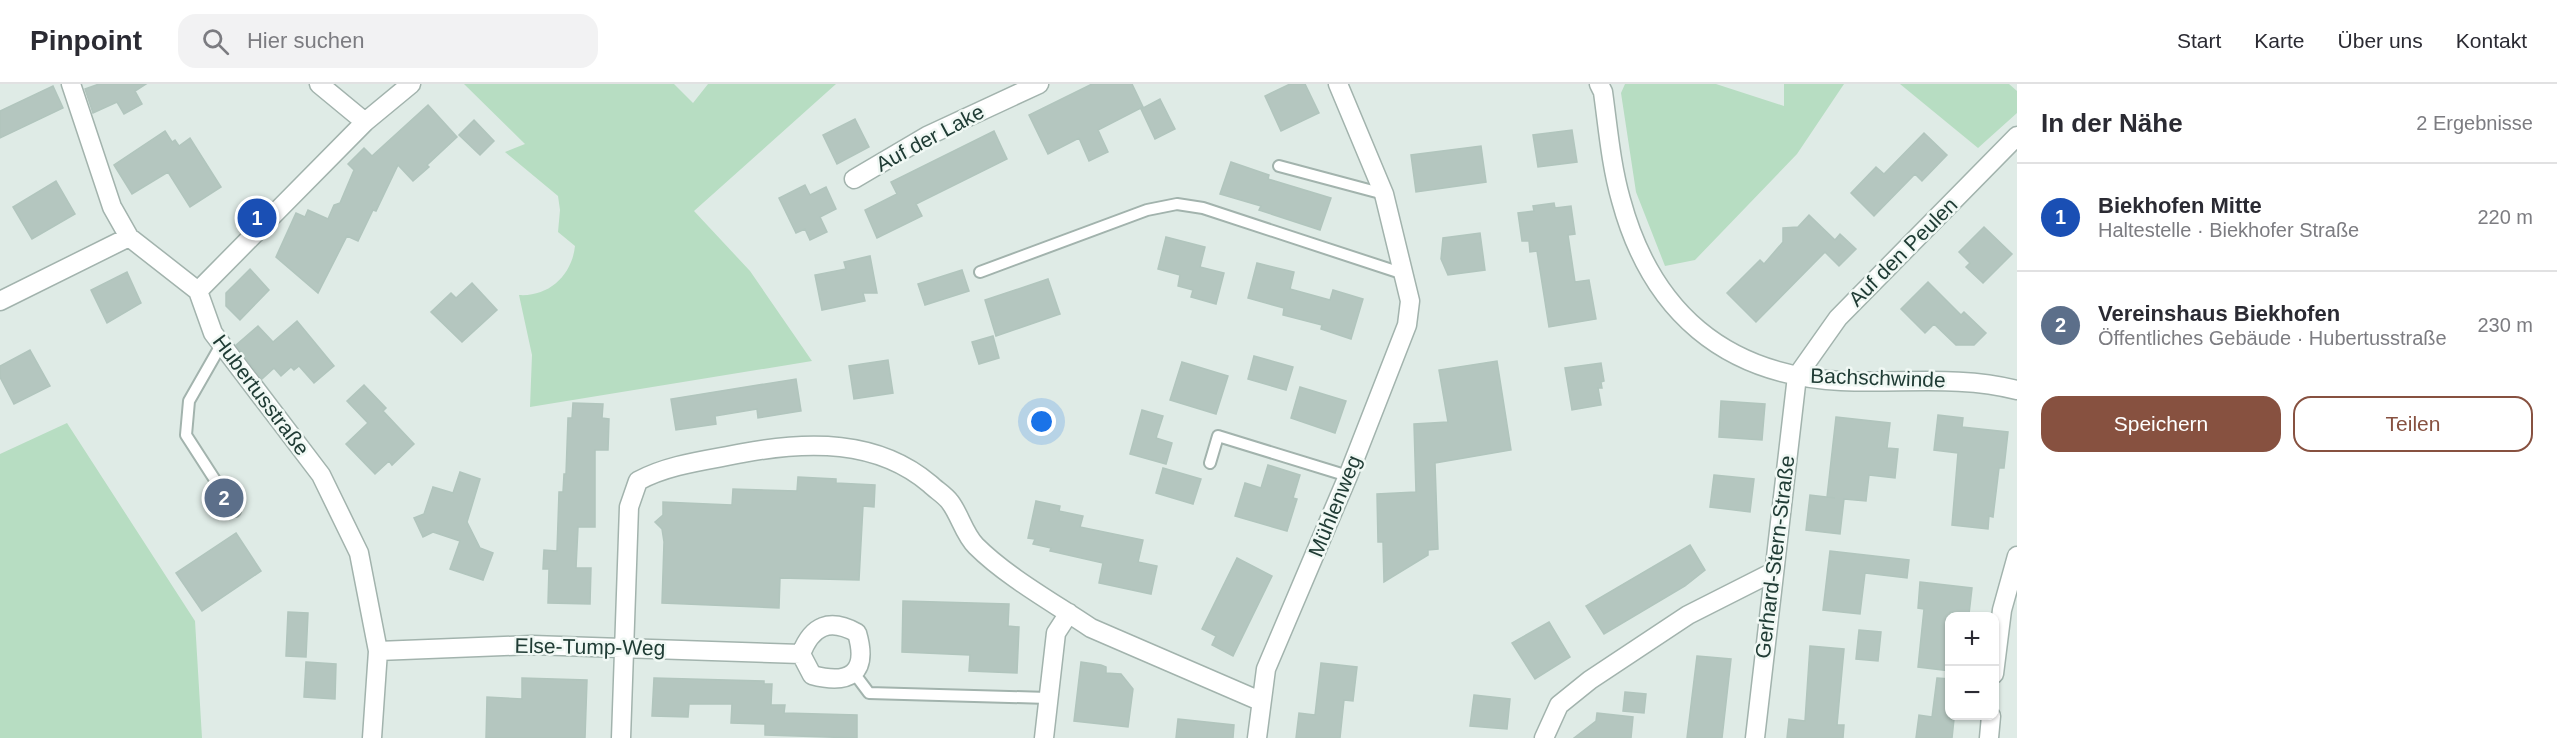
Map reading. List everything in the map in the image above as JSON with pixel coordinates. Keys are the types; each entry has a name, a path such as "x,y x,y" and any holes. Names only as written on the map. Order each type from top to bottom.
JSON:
{"street":[{"path":"70,84 112,207 129,237 198,291 365,122 411,84"},
{"path":"319,84 365,122"},
{"name":"Auf der Lake","path":"854,179 927,136 1039,84"},
{"name":"Mühlenweg","path":"1257,738 1260,701 1266,669 1348,476 1407,325 1410,301 1384,194 1338,84"},
{"name":"Bachschwinde","path":"1599,84 1603,92 1621,200 1643,261 1668,301 1692,325 1723,346 1758,365 1797,376 1840,381 1964,380 2017,390"},
{"name":"Auf den Peulen","path":"1797,376 1838,318 2017,136"},
{"path":"0,301 129,237"},
{"name":"Hubertusstraße","path":"198,291 213,333 321,475 359,553 378,651 372,738"},
{"name":"Gerhard-Stern-Straße","path":"1755,738 1797,376"},
{"path":"621,738 629,507 638,481 649,475 698,462 778,446 832,444 875,453 916,472 950,501 974,545 1008,572 1091,628 1260,701"},
{"path":"1996,666 2002,610 2017,556"},
{"path":"1544,738 1559,705 1590,680 1688,615 1773,572"},
{"path":"1044,738 1056,633 1069,612"},
{"path":"833,624 857,633 861,647 860,660 854,673 843,680 829,680 812,675 801,654 808,637 818,629 833,624"},
{"name":"Else-Tump-Weg","path":"378,651 532,645 801,654"},
{"path":"1989,738 1991,720"}],"lane":[{"path":"1279,166 1384,194"},
{"path":"980,272 1147,210 1177,204 1203,208 1404,274"},
{"path":"221,345 189,401 186,435 236,511"},
{"path":"1210,464 1218,436 1348,476"},
{"path":"854,673 869,693 1048,698"}],"green space":[{"path":"464,84 674,84 693,103 708,84 836,84 694,211 750,271 812,361 530,407 532,355 519,295 540,292 557,282 569,266 575,246 558,232 560,210 558,196 505,152 525,144"},
{"path":"1625,84 1716,84 1784,106 1784,84 1844,84 1797,154 1695,260 1665,266 1636,192 1621,93"},
{"path":"1900,84 2009,84 2017,91 2017,113 1978,148"},
{"path":"67,423 195,621 202,738 0,738 0,454"}],"building":[{"path":"99,84 146,84 135,91 142,104 124,114 117,102 93,113 85,89"},
{"path":"1092,84 1132,84 1143,107 1098,130 1108,152 1089,161 1079,138 1048,154 1029,115"},
{"path":"1290,84 1305,84 1319,113 1281,131 1265,96"},
{"path":"53,86 63,108 0,138 0,111"},
{"path":"1160,99 1175,129 1155,139 1141,109"},
{"path":"428,105 457,137 413,181 398,165 376,211 373,210 358,241 347,236 318,293 276,257 296,213 305,217 308,210 328,219 334,205 340,203 354,170 348,164 364,148 372,156"},
{"path":"855,119 869,147 837,164 823,135"},
{"path":"474,120 494,141 480,155 459,135"},
{"path":"1572,130 1577,162 1538,167 1533,135"},
{"path":"165,131 172,142 175,140 179,146 190,138 221,187 190,207 168,172 132,194 114,165"},
{"path":"994,131 1007,159 916,204 922,216 877,238 865,210 897,194 891,182"},
{"path":"1924,133 1947,155 1922,181 1915,174 1874,216 1851,193 1876,167 1884,174"},
{"path":"1481,146 1486,182 1416,192 1411,155"},
{"path":"1231,162 1269,175 1268,179 1331,198 1320,230 1259,210 1261,206 1220,194"},
{"path":"56,181 75,214 32,239 13,207"},
{"path":"805,185 810,195 826,187 836,209 820,217 827,232 810,240 805,229 796,233 779,198"},
{"path":"1554,203 1555,208 1571,206 1575,234 1568,235 1575,282 1589,280 1596,319 1549,327 1537,251 1530,252 1529,241 1522,241 1518,213 1534,211 1533,206"},
{"path":"1809,215 1835,240 1840,234 1856,249 1839,266 1825,252 1756,322 1727,293 1760,260 1764,264 1783,242 1783,228 1798,227"},
{"path":"1984,227 2012,254 1983,283 1966,267 1970,263 1959,252"},
{"path":"1480,233 1485,270 1448,275 1441,259 1443,238"},
{"path":"1166,237 1205,247 1200,267 1224,273 1216,304 1191,297 1193,290 1178,286 1180,275 1158,269"},
{"path":"870,256 877,293 863,293 865,301 822,310 815,275 846,269 844,262"},
{"path":"1257,263 1294,272 1290,289 1330,300 1333,290 1363,299 1351,339 1321,329 1322,325 1283,315 1284,308 1248,298"},
{"path":"250,269 269,290 240,320 226,306 226,293"},
{"path":"962,270 969,291 925,305 918,284"},
{"path":"127,272 141,303 107,323 91,290"},
{"path":"1048,279 1060,314 996,336 985,300"},
{"path":"1928,282 1961,315 1964,312 1986,333 1974,345 1956,345 1934,324 1925,333 1901,309"},
{"path":"472,283 497,310 462,342 431,312 451,293 456,298"},
{"path":"297,321 334,366 314,383 299,366 294,370 291,367 281,376 274,368 262,379 236,345 258,326 273,342"},
{"path":"993,336 999,358 979,364 972,342"},
{"path":"30,350 50,386 14,404 0,377 0,366"},
{"path":"1254,356 1293,367 1286,390 1248,379"},
{"path":"888,360 893,393 854,399 849,366"},
{"path":"1497,361 1511,450 1435,463 1438,549 1428,550 1428,555 1384,582 1383,542 1378,542 1377,494 1416,492 1414,424 1448,422 1439,370"},
{"path":"1182,362 1228,376 1216,414 1170,400"},
{"path":"1601,363 1604,381 1601,382 1602,388 1598,388 1601,405 1572,410 1565,368"},
{"path":"796,379 801,411 758,418 757,409 715,416 716,424 676,430 671,399"},
{"path":"364,385 386,408 383,411 414,444 392,465 389,461 375,474 346,444 368,423 347,401"},
{"path":"1300,387 1346,401 1335,433 1291,418"},
{"path":"1721,401 1765,404 1762,440 1719,437"},
{"path":"573,403 603,404 602,418 609,419 608,450 595,450 595,527 578,527 576,568 591,568 590,604 548,603 549,569 543,569 544,550 557,551 559,492 563,492 564,474 566,474 568,418 572,418"},
{"path":"1142,410 1163,416 1156,438 1172,443 1166,464 1130,454"},
{"path":"1938,415 1963,418 1962,427 2008,432 2004,468 1999,468 1993,517 1989,516 1988,529 1952,525 1958,453 1934,450"},
{"path":"1836,417 1890,423 1887,448 1898,449 1895,478 1869,475 1866,501 1844,499 1840,534 1806,530 1810,495 1835,498 1827,497"},
{"path":"1268,465 1300,475 1293,498 1297,499 1287,531 1235,516 1245,483 1261,488"},
{"path":"1163,468 1201,479 1193,504 1156,493"},
{"path":"460,472 480,479 467,522 480,548 493,553 483,580 450,569 460,541 433,532 423,537 414,518 424,514 433,487 453,493"},
{"path":"1714,475 1754,479 1750,512 1710,507"},
{"path":"798,477 836,479 836,483 875,485 874,507 863,506 859,580 780,578 779,608 662,603 664,542 662,529 655,522 663,515 663,502 732,505 733,489 797,491"},
{"path":"1036,501 1060,506 1059,511 1083,516 1080,527 1143,540 1138,562 1157,566 1151,594 1099,583 1103,563 1050,551 1051,548 1033,544 1035,539 1028,538"},
{"path":"236,533 261,571 202,611 176,573"},
{"path":"1690,545 1705,570 1685,586 1604,634 1586,606"},
{"path":"1830,551 1909,560 1907,578 1865,573 1860,614 1823,610"},
{"path":"1237,558 1272,576 1233,656 1212,645 1216,636 1202,629"},
{"path":"1920,582 1972,588 1969,612 1945,612 1945,670 1918,667 1924,609 1918,608"},
{"path":"903,601 1009,604 1008,626 1019,627 1017,673 969,671 970,655 902,652"},
{"path":"288,612 308,613 306,657 286,656"},
{"path":"1549,622 1570,657 1535,679 1512,643"},
{"path":"1859,630 1881,632 1878,661 1856,659"},
{"path":"1810,646 1844,649 1837,725 1844,725 1843,738 1787,738 1789,719 1805,721"},
{"path":"1697,656 1731,659 1722,738 1687,738"},
{"path":"306,662 336,664 335,699 304,697"},
{"path":"1081,662 1106,667 1106,673 1121,674 1133,689 1128,727 1074,721"},
{"path":"1321,663 1357,667 1353,701 1344,700 1340,738 1296,738 1299,713 1315,715"},
{"path":"522,678 587,680 585,738 486,738 487,697 522,699"},
{"path":"654,678 764,681 764,684 772,684 771,705 785,705 784,713 857,715 857,738 765,735 765,724 731,723 732,704 689,704 688,717 652,716"},
{"path":"1937,678 1945,679 1945,720 1954,720 1952,738 1916,738 1919,715 1932,717"},
{"path":"1625,692 1646,694 1644,713 1623,711"},
{"path":"1474,695 1510,699 1507,729 1470,726"},
{"path":"1597,713 1633,717 1631,738 1574,738 1596,721"},
{"path":"1178,719 1234,725 1233,738 1176,738"}],"place":[{"name":"Biekhofen Mitte","path":"257,218"},
{"name":"Vereinshaus Biekhofen","path":"224,498"}]}
